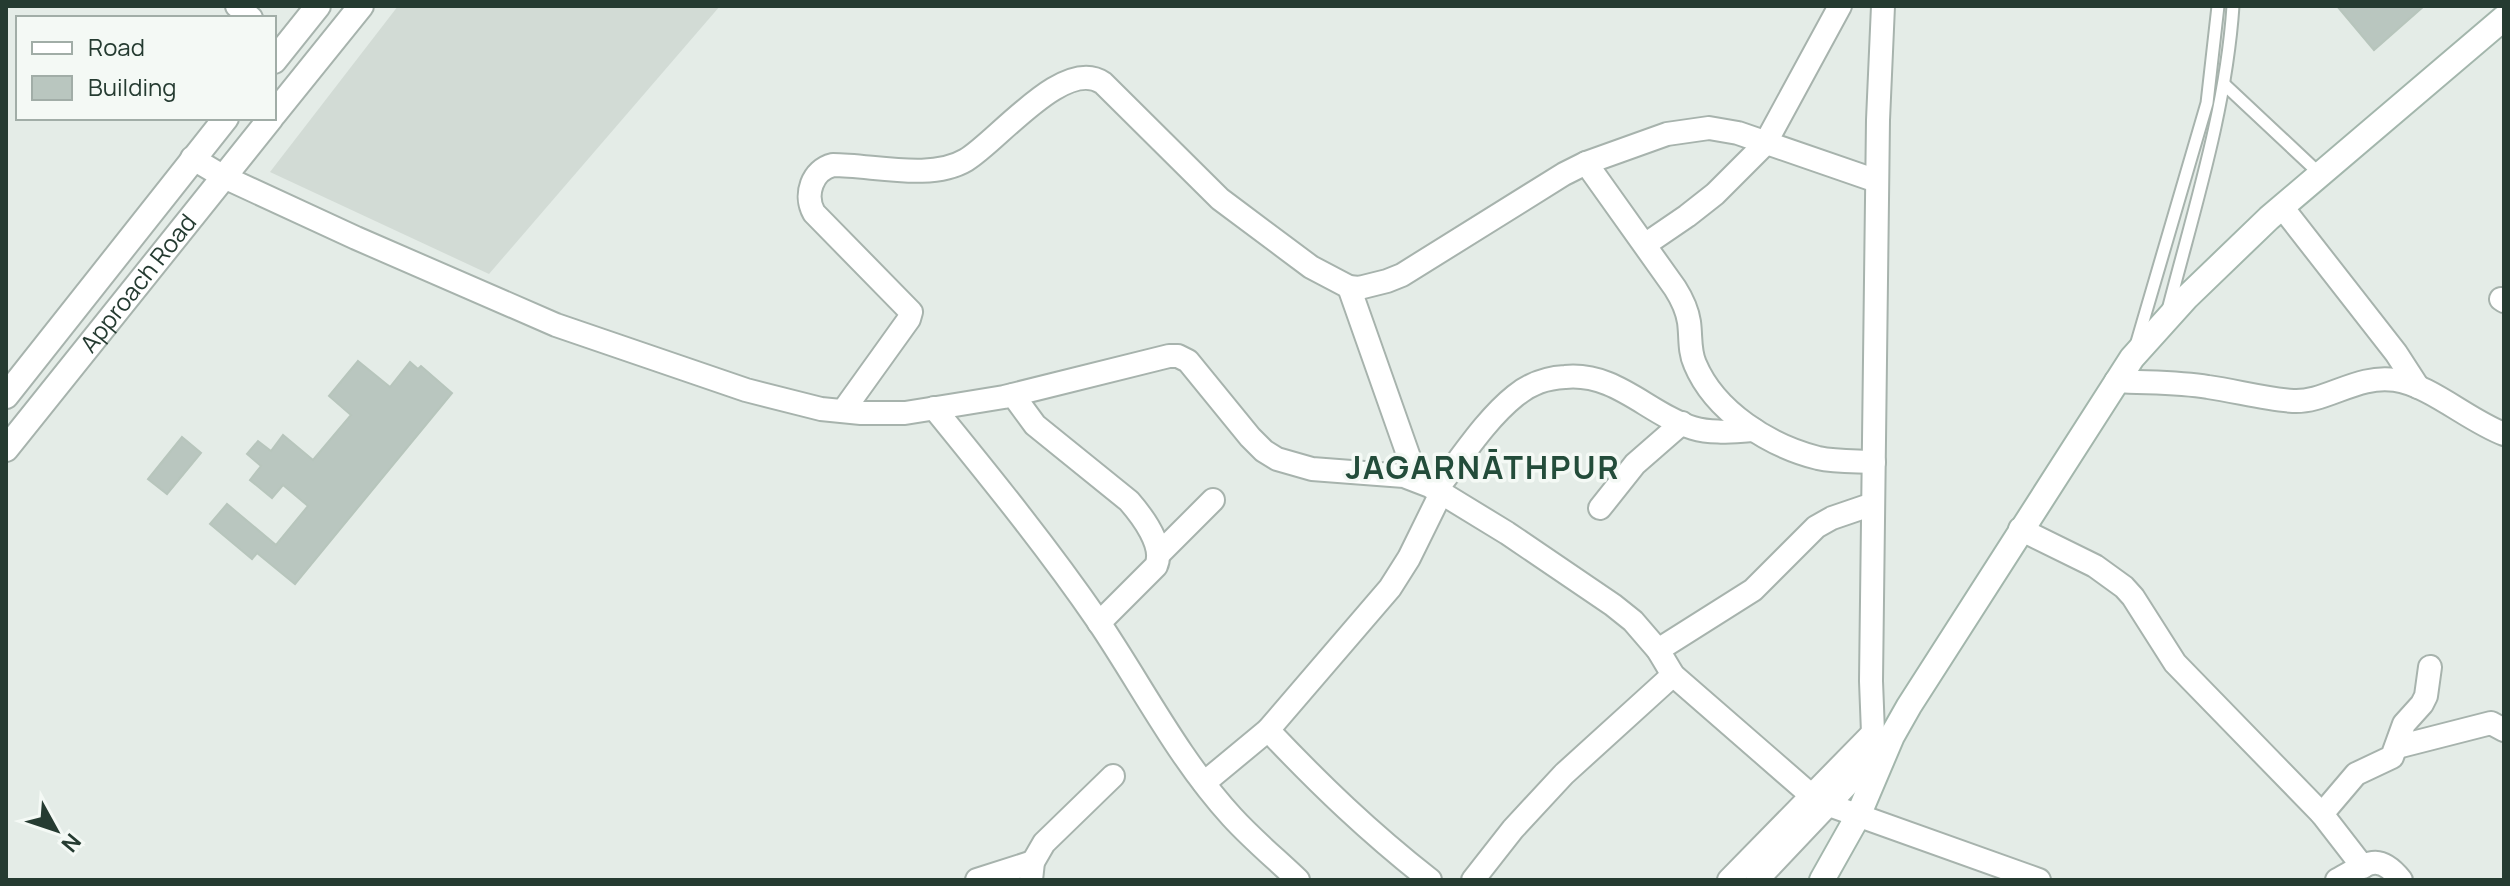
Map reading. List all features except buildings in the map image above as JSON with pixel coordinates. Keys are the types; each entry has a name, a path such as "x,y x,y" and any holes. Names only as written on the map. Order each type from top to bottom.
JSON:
{"main road":[{"path":"278,49 318,6"},
{"name":"Approach Road","path":"276,111 361,6"},
{"path":"1822,880 1858,816 1878,748 1909,706 2132,358 2187,297 2282,207 2504,18"},
{"name":"Approach Road","path":"6,396 224,120"},
{"name":"Approach Road","path":"6,449 269,120"}],"street":[{"path":"1646,244 1715,194 1765,144 1840,6"},
{"path":"1732,879 1878,748 1871,681 1877,181 1883,6"},
{"path":"843,411 911,312 814,213 809,194 816,176 833,165 928,171 955,165 974,154 1049,91 1076,79 1093,78 1103,83 1220,199 1311,267 1349,287 1373,285 1402,275 1564,174 1667,134 1692,129 1723,129 1877,181"},
{"path":"192,158 224,177 356,238 556,325 746,390 821,409 905,413 1013,395 1169,356 1184,357 1196,368 1241,428 1264,451 1277,459 1312,469 1384,473 1432,488 1507,533 1613,605 1633,621 1658,650 1673,675 1820,800 2039,880"},
{"path":"1586,163 1675,288 1687,311 1691,351 1699,372 1724,406 1754,430 1820,459 1874,462"},
{"path":"2282,207 2401,360 2418,387"},
{"path":"1349,287 1432,488"},
{"path":"1204,783 1268,730 1390,588 1409,558 1432,488 1513,397 1529,386 1547,378 1579,375 1595,378 1611,383 1682,423 1704,431 1754,430"},
{"path":"2116,381 2207,386 2294,401 2379,379 2393,379 2418,387 2480,424 2504,434"},
{"path":"1013,395 1035,425 1129,501 1146,525 1159,554"},
{"path":"934,408 1025,519 1099,623 1176,745 1204,783 1232,817 1298,880"},
{"path":"1600,508 1635,464 1682,423"},
{"path":"1099,623 1156,566 1159,554 1213,500"},
{"path":"1658,650 1753,590 1816,527 1873,504"},
{"path":"2020,529 2095,566 2124,587 2175,663 2322,814 2363,867"},
{"path":"2322,814 2356,774 2389,759 2397,747 2404,724 2426,696 2430,667"},
{"path":"1473,880 1513,829 1556,783 1673,675"},
{"path":"2397,747 2491,723 2504,730"},
{"path":"1268,730 1364,827 1430,880"},
{"path":"977,880 1032,871 1037,851 1113,776"},
{"path":"1757,880 1820,800"},
{"path":"2337,880 2363,867 2382,862 2401,880"}],"lane":[{"path":"2132,358 2207,103 2218,6"},
{"path":"2165,321 2219,115 2233,6"},
{"path":"2225,85 2320,174"}],"shaded area":[{"path":"398,6 720,6 489,274 270,172"}],"district":[{"name":"JAGARNĀTHPUR","path":"1483,468"}]}
